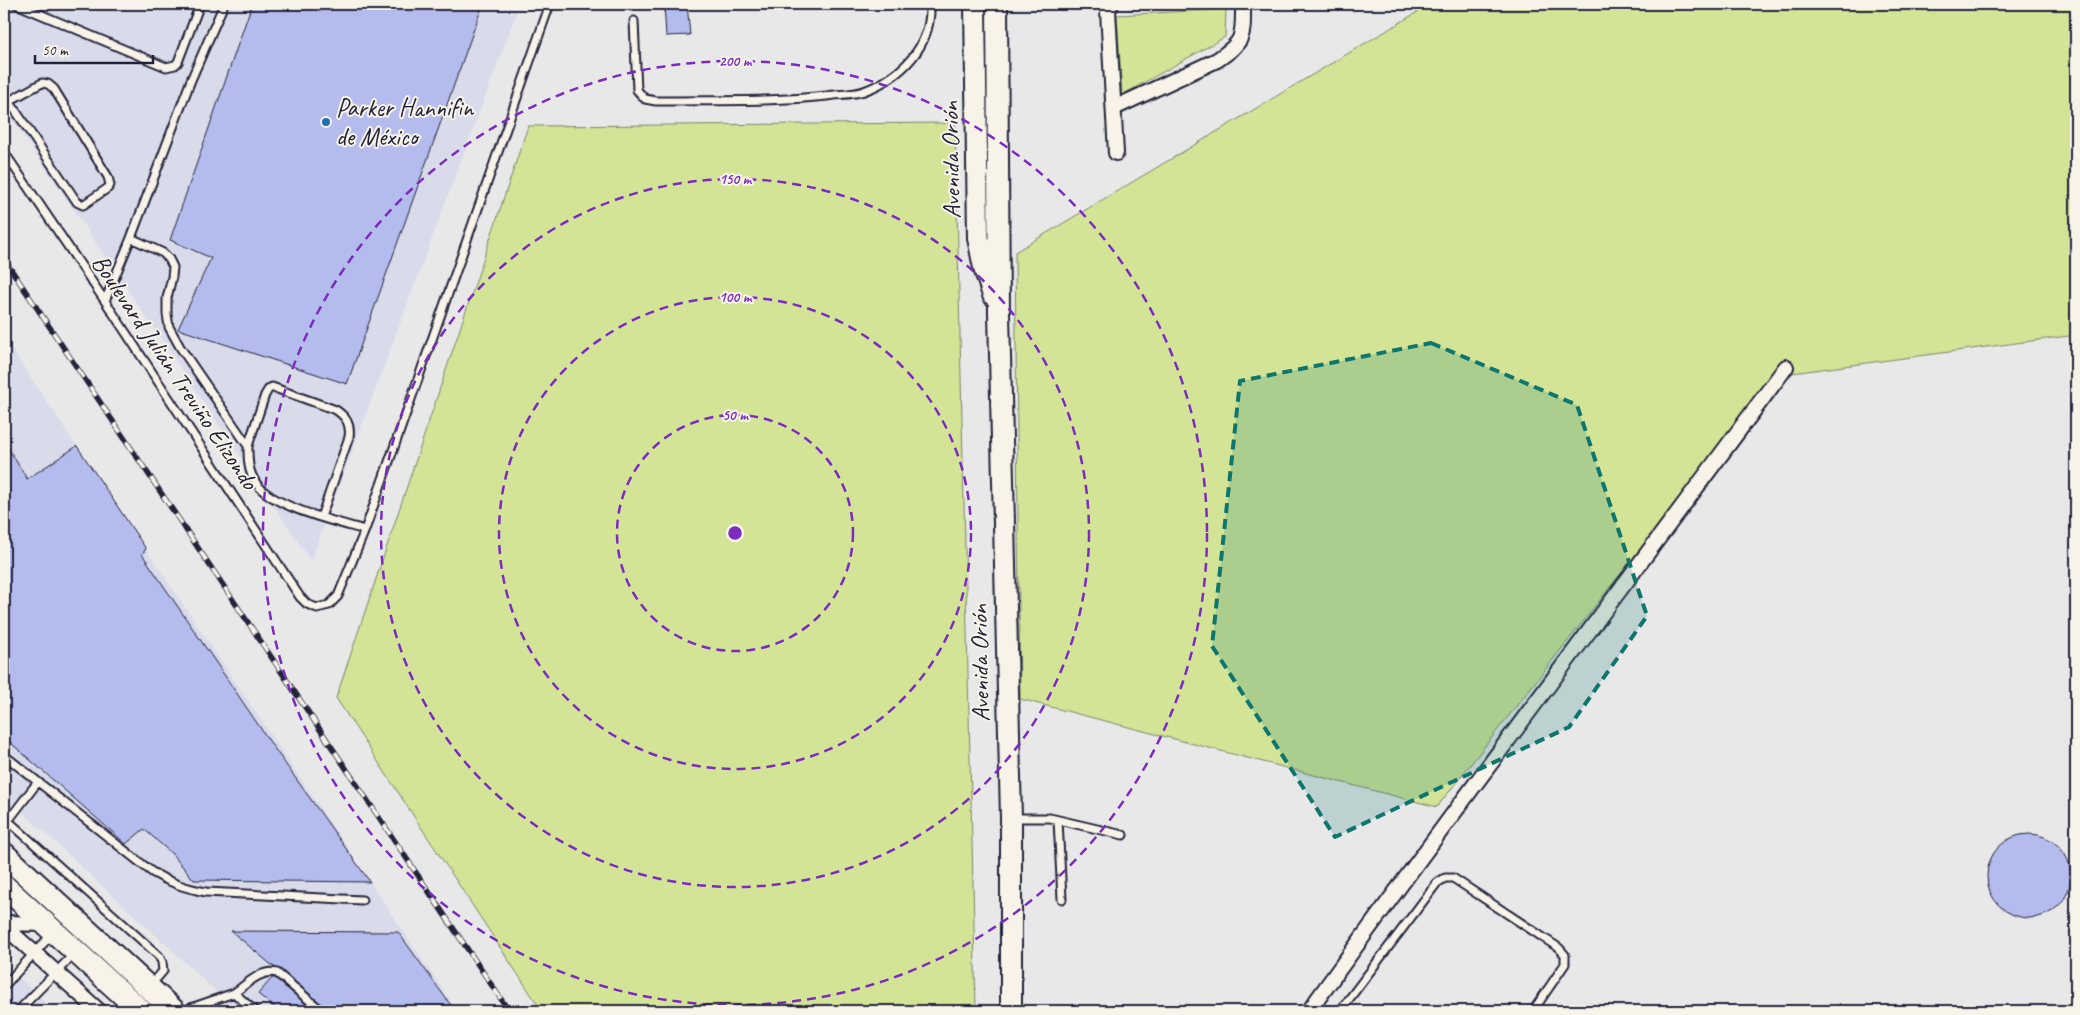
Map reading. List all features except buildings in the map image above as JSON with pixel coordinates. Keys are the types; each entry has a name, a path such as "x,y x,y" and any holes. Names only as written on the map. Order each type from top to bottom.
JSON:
{"main road":[{"path":"4,854 141,999"},
{"path":"4,886 76,952 141,999 174,1011"}],"street":[{"name":"Avenida Orión","path":"975,4 978,238 984,268 999,313"},
{"name":"Avenida Orión","path":"997,4 999,313 1011,818 1011,1011"},
{"path":"1111,4 1108,11 1116,153"},
{"path":"1114,108 1217,60 1236,46 1240,40 1243,26 1243,4"},
{"path":"1309,1011 1423,854 1786,367"},
{"path":"4,924 50,928"},
{"path":"4,924 99,1011"}],"lane":[{"path":"16,4 166,67 174,66 178,62 200,4"},
{"path":"105,301 191,80 224,4"},
{"path":"321,517 349,437 350,429 344,416 336,410 272,388 264,395 248,446 248,464 256,483 274,500 321,517 365,530 550,4"},
{"path":"634,21 637,90 645,99 656,101 809,98 862,92 889,80 911,62 927,30 930,4"},
{"path":"4,93 9,101 77,202 83,205 108,188 110,185 108,177 54,89 42,82 9,101"},
{"name":"Boulevard Julián Treviño Elizondo","path":"4,152 105,301 300,597 308,604 317,608 329,605 338,596 365,530"},
{"path":"131,238 163,253 169,259 172,266 166,314 169,327 180,347 248,446"},
{"path":"4,755 152,872 184,888 206,892 362,900"},
{"path":"37,782 5,821 158,956 162,962 163,971 141,999"},
{"path":"1011,818 1050,818 1123,835"},
{"path":"1058,820 1062,899"},
{"path":"1340,1011 1437,883 1445,878 1454,878 1559,948 1565,955 1565,964 1533,1011"},
{"path":"4,986 36,953 50,928"},
{"path":"23,1010 76,952"},
{"path":"182,1011 234,993 261,974 272,972 277,973 322,1011"},
{"path":"234,993 255,1011"}],"highlighted area":[{"path":"1431,343 1577,405 1647,616 1569,727 1335,837 1212,646 1240,381"}],"shaded area":[{"path":"4,4 520,4 311,561 4,107"},
{"path":"4,338 457,1011 237,1011 4,795"},
{"path":"4,963 54,1011 4,1011"}],"green space":[{"path":"1431,4 2076,4 2076,335 1777,375 1437,807 1020,699 1015,252"},
{"path":"1226,9 1225,37 1122,95 1117,15"},
{"path":"955,123 976,1011 542,1011 336,698 528,126"}],"railway":[{"path":"4,259 509,1011"}],"place":[{"name":"Parker Hannifin de México","path":"326,122"}]}
